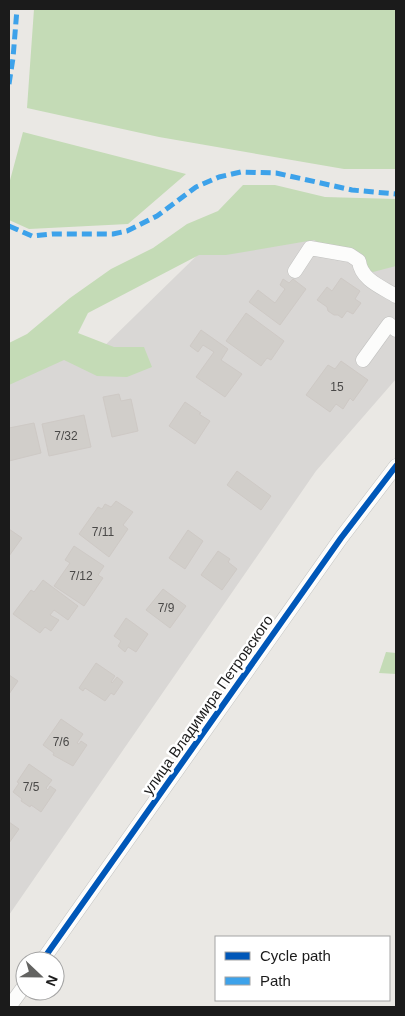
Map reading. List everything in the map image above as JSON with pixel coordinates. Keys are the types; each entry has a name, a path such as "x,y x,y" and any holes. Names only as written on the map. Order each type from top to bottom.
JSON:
{"street":[{"path":"295,271 310,248 350,255 359,261 364,276 396,296"},
{"path":"363,360 394,322"},
{"name":"улица Владимира Петровского","path":"49,951 341,538 396,466"}],"shaded area":[{"path":"219,234 341,239 396,255 396,379 316,471 9,915 9,361 96,354"}],"green space":[{"path":"34,9 396,9 396,169 344,169 159,137 27,108"},
{"path":"23,132 186,174 128,224 29,229 9,220 9,184"},
{"path":"243,185 275,185 325,197 396,199 396,266 373,272 314,240 226,255 199,255 88,313 78,333 114,347 144,347 152,367 127,377 97,376 64,360 9,385 9,343 27,334 70,298 111,269 153,248 187,224 218,211"},
{"path":"386,652 396,653 396,674 379,673"}],"building":[{"path":"341,278 360,291 355,299 361,303 353,314 347,311 342,318 328,311 327,307 317,300 327,287 332,291"},
{"path":"283,279 289,283 293,279 306,289 280,325 249,302 258,290 275,303 285,289 280,285"},
{"path":"246,313 284,341 271,360 267,358 261,366 226,341"},
{"path":"201,330 228,349 221,360 242,374 225,397 196,377 214,352 203,345 198,352 190,346"},
{"path":"341,361 368,380 353,401 350,398 343,409 336,404 330,412 306,395 328,365 335,369"},
{"path":"119,394 121,401 131,399 138,431 112,437 103,397"},
{"path":"185,402 210,421 195,444 169,426"},
{"path":"84,415 91,447 49,456 42,424"},
{"path":"34,423 41,453 9,461 9,428"},
{"path":"237,471 271,496 261,510 227,485"},
{"path":"116,501 133,512 123,525 128,529 109,557 79,534 98,507 102,509 105,504 111,507"},
{"path":"9,529 22,538 9,556"},
{"path":"188,530 203,541 185,569 169,558"},
{"path":"74,546 104,566 98,575 103,578 84,606 54,586 70,563 65,560"},
{"path":"218,551 230,559 228,562 237,569 222,590 201,575"},
{"path":"43,580 78,606 68,620 54,610 50,615 59,620 51,631 45,627 40,633 13,614 31,590 34,592"},
{"path":"163,589 186,606 170,628 146,610"},
{"path":"126,618 148,634 136,652 128,647 125,652 118,646 121,641 114,636"},
{"path":"96,663 115,676 112,683 117,677 123,682 114,695 111,693 105,701 85,688 83,691 79,688"},
{"path":"9,675 18,681 9,694"},
{"path":"61,719 83,734 77,743 79,744 81,741 87,745 73,766 53,755 54,753 43,745"},
{"path":"29,764 52,780 46,788 48,790 50,786 56,790 41,812 21,801 22,799 13,792"},
{"path":"9,822 19,829 9,843"}],"marked path":[{"path":"9,84 17,9"},
{"path":"9,226 32,236 52,234 113,234 127,231 157,216 196,187 219,177 241,172 276,173 352,190 396,194"}],"cycle path":[{"path":"49,951 341,538 396,466"}]}
